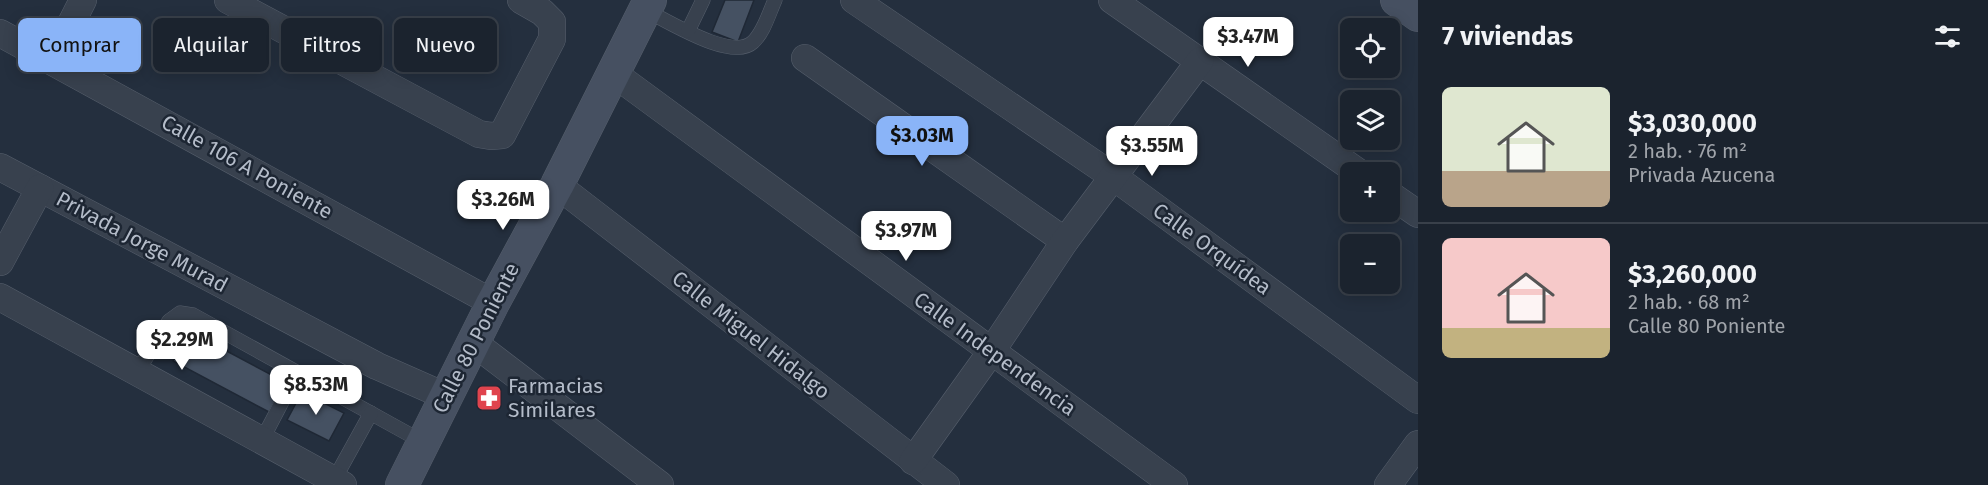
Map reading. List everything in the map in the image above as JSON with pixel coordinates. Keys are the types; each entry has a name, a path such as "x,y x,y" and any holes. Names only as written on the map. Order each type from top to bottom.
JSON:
{"street":[{"path":"74,18 83,0"},
{"path":"228,0 480,134 491,136 502,135 552,39 552,22 542,12 521,0"},
{"name":"Calle Orquídea","path":"854,0 1114,177 1418,400"},
{"path":"1112,0 1344,162"},
{"path":"1396,0 1418,15"},
{"name":"Calle 80 Poniente","path":"409,482 423,442 446,396 648,5"},
{"name":"Calle 106 A Poniente","path":"0,33 18,43"},
{"path":"805,58 1065,241"},
{"path":"925,475 991,352 1065,241 1200,61"},
{"name":"Calle 106 A Poniente","path":"72,72 493,303"},
{"name":"Calle Independencia","path":"613,73 1174,485"},
{"name":"Privada Jorge Murad","path":"0,166 377,366 446,396"},
{"name":"Calle Miguel Hidalgo","path":"557,185 925,475"},
{"path":"0,262 40,188"},
{"path":"1400,202 1418,214"},
{"path":"0,297 338,482"},
{"path":"474,344 660,485"},
{"path":"1388,485 1418,444"}],"lane":[{"path":"688,31 703,0"},
{"path":"648,5 688,31 720,46 744,48 754,41 764,27 775,0"},
{"path":"137,372 169,321 180,314 193,315 423,442"},
{"path":"262,440 297,373"},
{"path":"338,482 371,413"}],"building":[{"path":"725,0 754,0 738,42 712,32"},
{"path":"189,331 285,382 269,412 173,361"},
{"path":"302,392 344,413 329,441 287,420"}],"place":[{"name":"Farmacias Similares","path":"489,398"}]}
